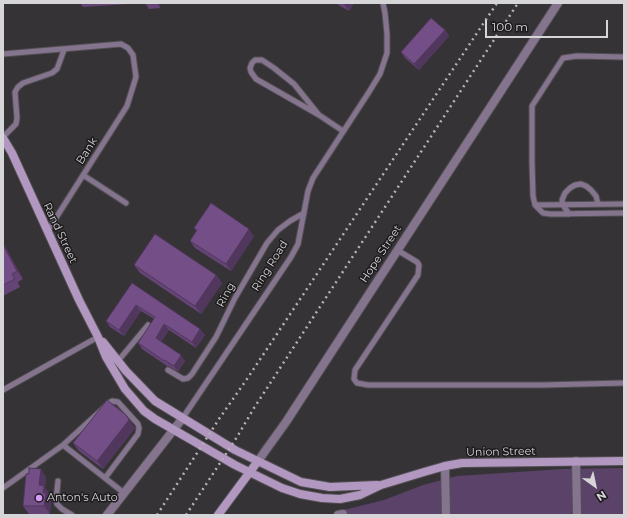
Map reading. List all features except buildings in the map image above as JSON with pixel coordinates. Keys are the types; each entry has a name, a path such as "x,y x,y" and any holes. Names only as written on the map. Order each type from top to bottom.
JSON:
{"street":[{"name":"Hope Street","path":"218,515 286,422 558,3"},
{"name":"Rand Street","path":"3,138 12,153 47,232 98,337 106,357 125,389 144,411 174,431"},
{"name":"Rand Street","path":"98,337 144,391 155,401 182,419"},
{"name":"Ring Road","path":"107,515 182,419"},
{"name":"Union Street","path":"182,419 235,450 301,482 320,487 337,488 381,485"},
{"name":"Union Street","path":"174,431 249,472 282,488 300,494 322,498 350,497 360,495 381,485 445,466 478,462 624,461"},
{"path":"576,461 576,515"},
{"path":"445,466 446,515"}],"lane":[{"name":"Ring Road","path":"182,419 291,257 298,244 308,191 313,178 380,74 387,53 387,27 383,3"},
{"name":"Bank","path":"47,232 127,106 136,77 132,55 128,48 121,44 64,50"},
{"path":"3,54 64,50 57,69 52,73 23,83 18,87 15,92 16,124 3,138"},
{"path":"624,57 577,56 563,58 536,99 532,110 533,188 535,205 543,213 624,213"},
{"path":"319,115 294,84 274,68 262,60 255,60 252,63 250,68 251,72 256,79 319,115 343,131"},
{"path":"83,175 126,203"},
{"path":"569,214 563,205 562,200 565,193 570,188 581,184 586,186 594,193 598,204"},
{"path":"617,204 617,213"},
{"path":"535,205 624,204"},
{"name":"Ring","path":"168,370 183,379 188,378 192,374 216,337 235,298 267,243 278,230 304,213"},
{"path":"397,250 417,262 419,265 418,275 355,370 354,379 357,383 368,386 624,384"},
{"path":"118,361 148,325"},
{"path":"3,390 98,337"},
{"path":"3,488 63,446 112,401 118,402 138,424 139,428 138,434 105,478"},
{"path":"63,446 124,493"},
{"path":"58,481 57,504 72,515"}],"shaded area":[{"path":"624,468 624,515 336,515 336,512 384,500 423,485 457,476 563,469"}],"railway":[{"path":"157,515 219,419 497,3"},
{"path":"186,515 518,3"}],"place":[{"name":"Anton's Auto","path":"39,498"}]}
